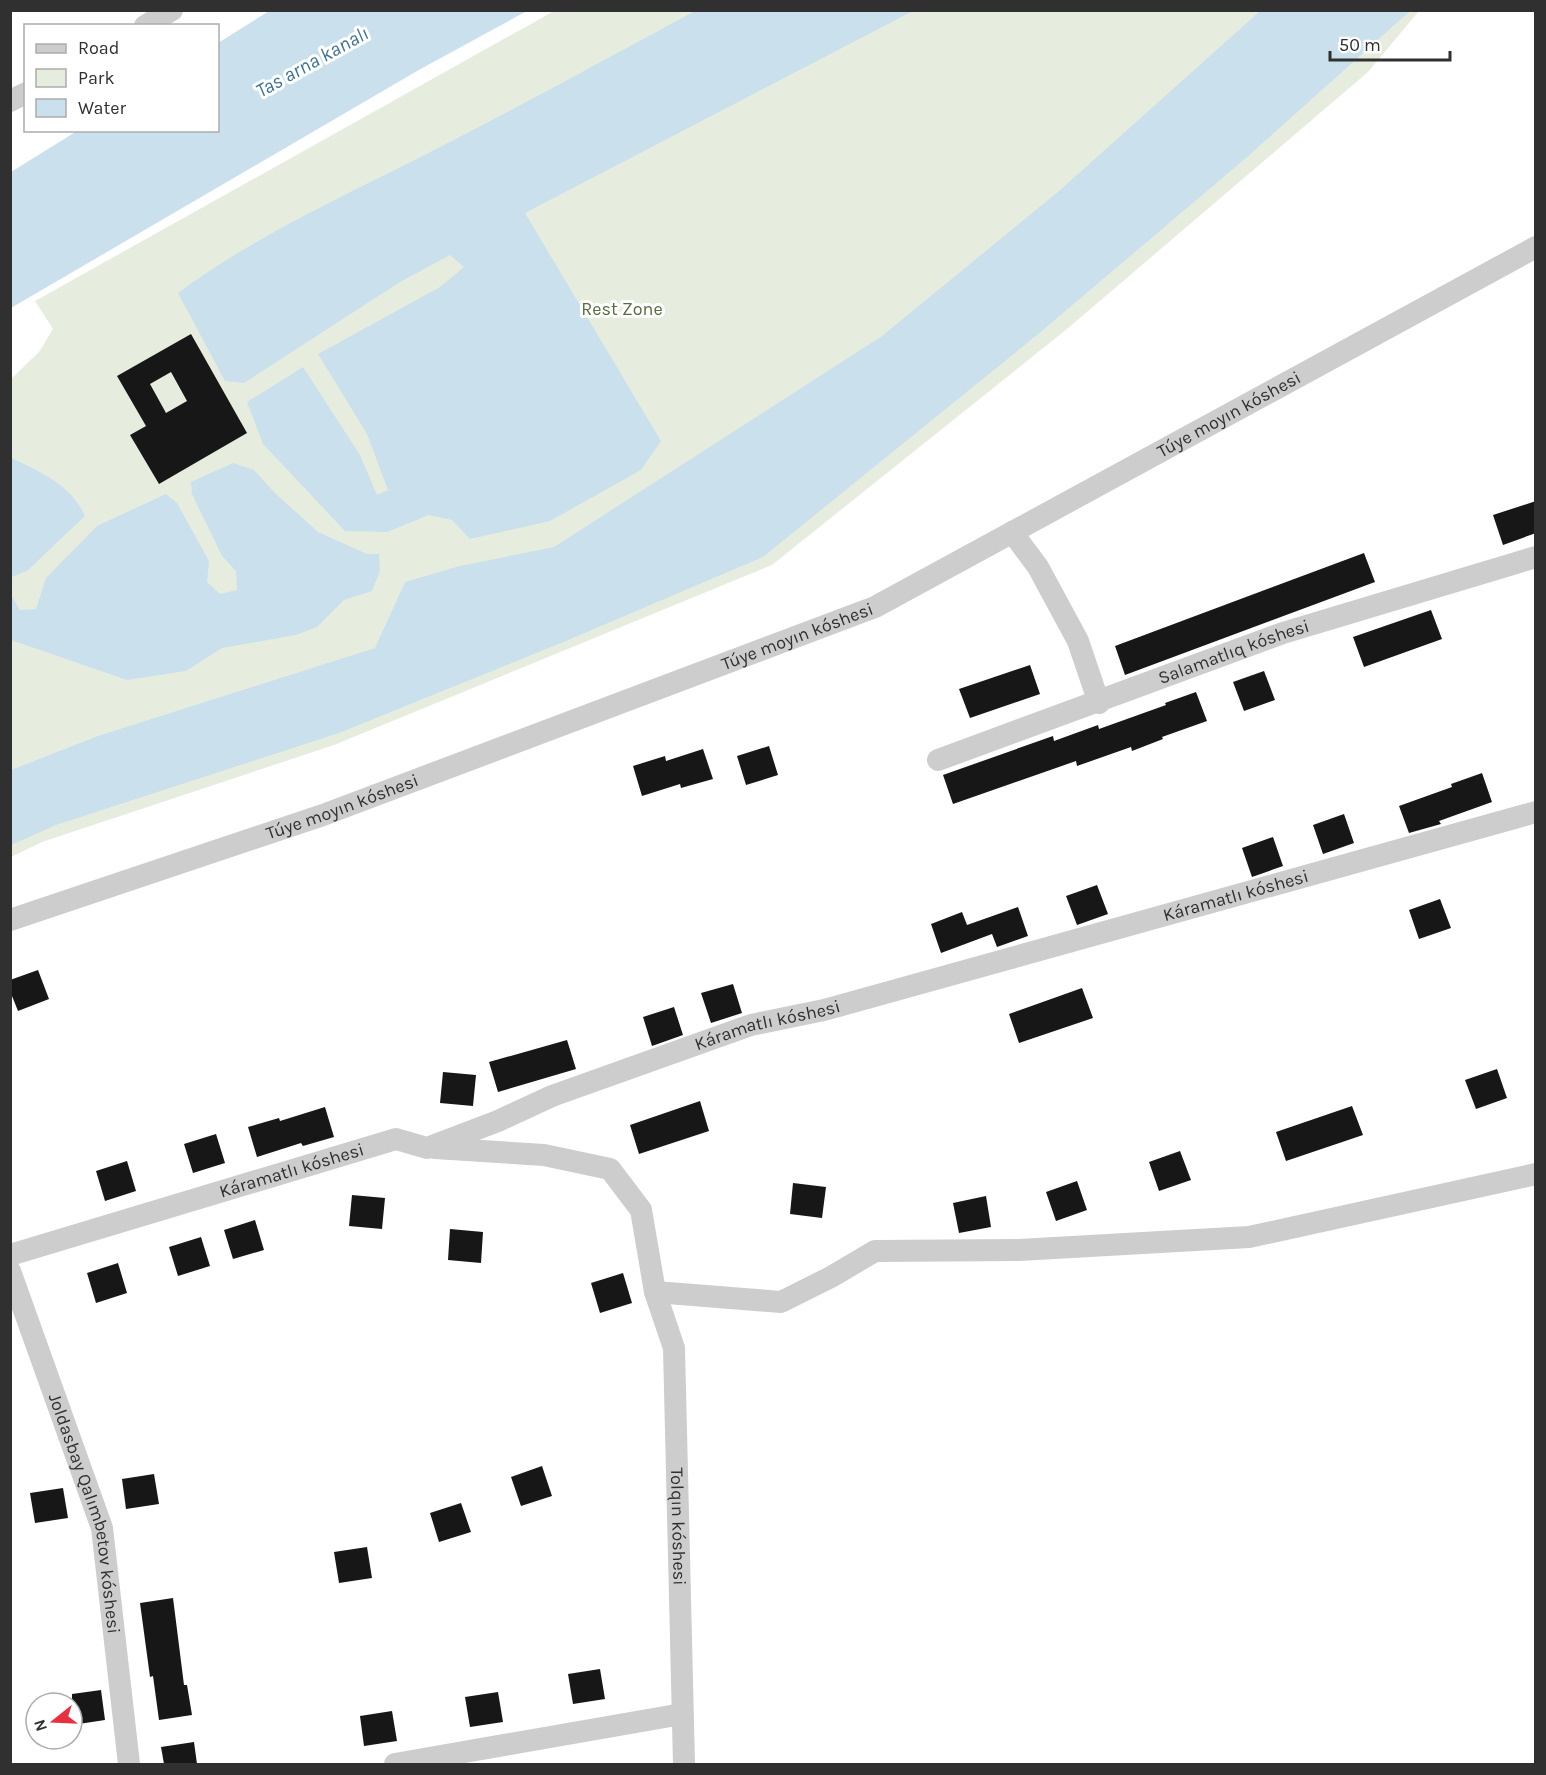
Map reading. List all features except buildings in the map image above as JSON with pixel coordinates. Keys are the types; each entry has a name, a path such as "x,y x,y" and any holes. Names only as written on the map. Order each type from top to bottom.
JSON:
{"street":[{"path":"148,24 172,10"},
{"path":"10,101 24,94"},
{"name":"Túye moyın kóshesi","path":"10,920 323,815 875,607 1536,247"},
{"path":"1012,532 1038,567 1078,642 1099,703"},
{"name":"Salamatlıq kóshesi","path":"938,760 1099,703 1283,633 1536,557"},
{"name":"Káramatlı kóshesi","path":"10,1255 396,1139 427,1148 498,1121 552,1095 751,1025 824,1010 1536,812"},
{"name":"Tolqın kóshesi","path":"427,1148 544,1155 610,1169 642,1210 655,1292 674,1348 684,1764"},
{"path":"655,1292 781,1302 831,1277 875,1251 1019,1250 1248,1237 1536,1174"},
{"name":"Joldasbay Qalımbetov kóshesi","path":"10,1271 102,1528 129,1764"},
{"path":"397,1764 682,1714"}],"green space":[{"name":"Rest Zone","path":"554,11 1419,11 1368,72 1067,329 772,565 334,745 42,842 11,857 10,380 39,352 53,329 35,301"}],"water":[{"path":"697,10 913,11 525,213 661,441 641,470 550,521 470,539 452,520 429,515 387,532 345,531 263,444 247,402 303,367 360,455 377,495 388,490 367,434 318,354 440,287 464,267 450,255 400,282 244,383 225,381 178,293 241,251 306,215 504,114"},
{"name":"Tas arna kanalı","path":"269,11 527,11 417,71 11,308 11,172 75,132 219,132 219,42"},
{"path":"1260,11 1410,11 1246,158 1037,335 763,557 566,641 339,733 56,825 11,845 11,770 98,736 375,648 405,582 460,566 554,547 882,336 1059,191"},
{"path":"10,457 63,487 72,495 85,516 27,571 11,577"},
{"path":"233,463 254,470 276,494 318,532 367,554 379,554 380,571 372,591 344,600 317,627 296,635 222,648 186,671 127,680 11,640 11,595 20,610 36,609 46,578 97,526 166,494 177,503 209,561 207,582 220,594 237,590 236,571 222,556 192,494 191,482"}]}
